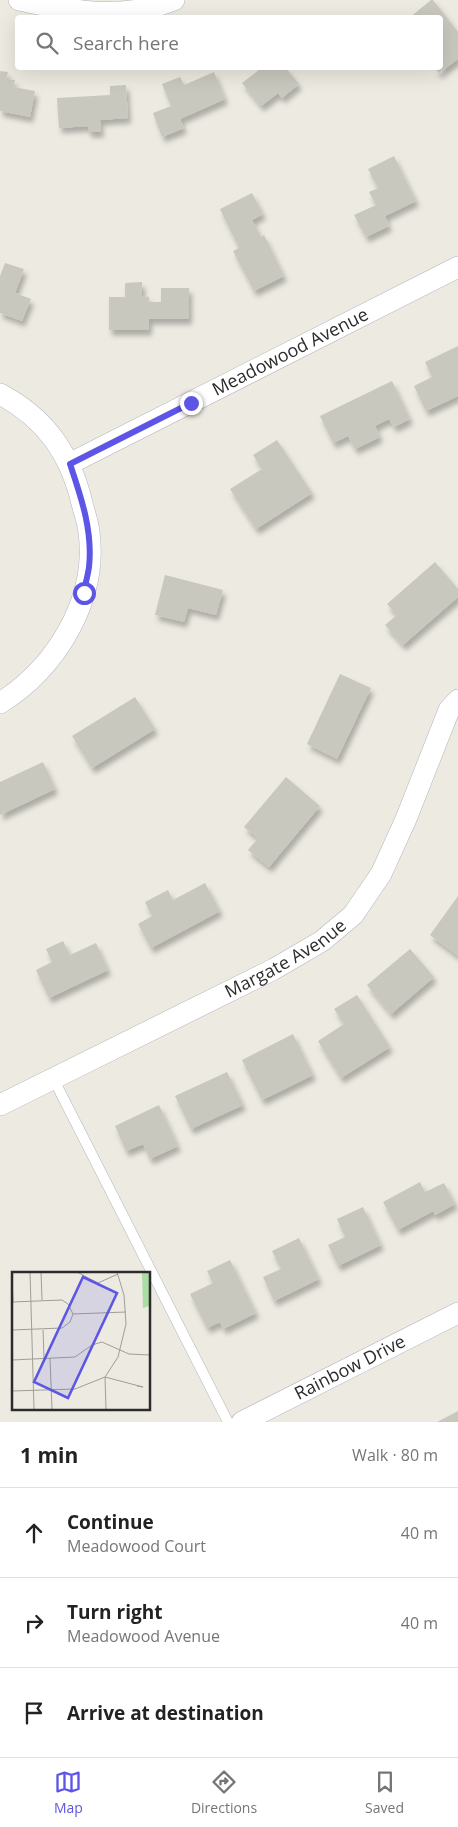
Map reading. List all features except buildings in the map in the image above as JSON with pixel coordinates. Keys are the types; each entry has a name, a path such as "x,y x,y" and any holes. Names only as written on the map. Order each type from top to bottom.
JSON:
{"street":[{"path":"19,0 77,11 105,13 148,8 174,0"},
{"name":"Meadowood Avenue","path":"70,464 458,267"},
{"path":"0,394 13,401 40,422 59,444 70,464 89,533 89,567 84,593 73,620 54,654 33,678 0,703"},
{"name":"Margate Avenue","path":"0,1105 274,969 322,940 353,915 381,874 406,819 449,710 458,700"},
{"name":"Rainbow Drive","path":"242,1422 458,1313"}],"lane":[{"path":"53,1078 228,1422"}],"route":[{"path":"84,593 89,567 89,533 70,464 191,403"}]}
